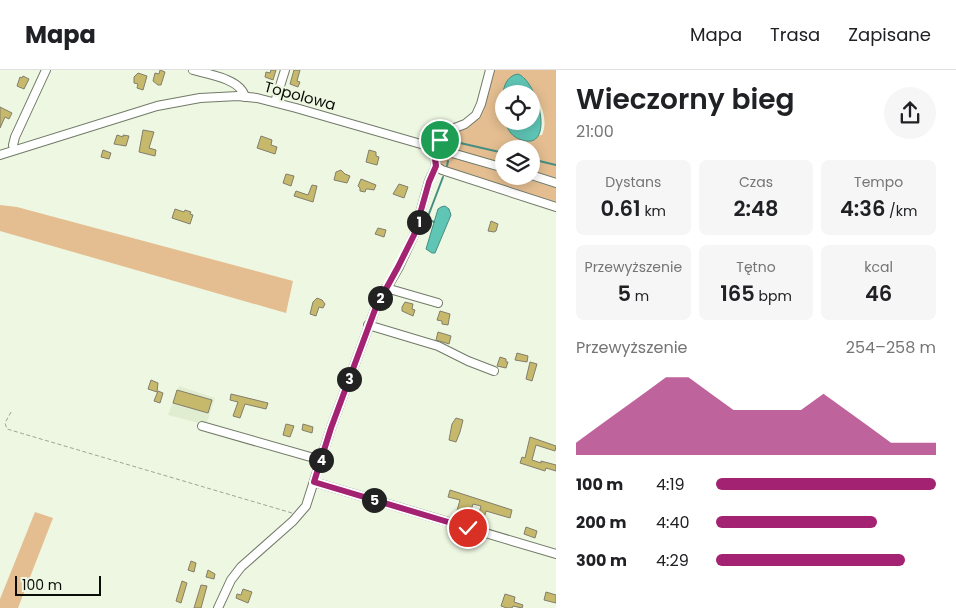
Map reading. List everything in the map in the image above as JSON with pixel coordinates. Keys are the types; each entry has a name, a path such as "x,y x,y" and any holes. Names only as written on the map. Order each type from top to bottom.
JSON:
{"street":[{"path":"14,150 15,138 46,70"},
{"path":"193,70 238,85 245,96"},
{"path":"275,102 285,70"},
{"path":"490,70 477,113 470,121 444,134 437,148 434,162 442,170 556,207"},
{"name":"Topolowa","path":"0,155 157,106 206,98 245,96 275,102 495,165"},
{"path":"218,608 237,572 250,558 298,516 308,502 368,325 411,244 429,182 436,166"},
{"path":"540,178 556,182"},
{"path":"386,288 438,303"},
{"path":"368,325 438,346 494,371"},
{"path":"202,426 321,460"},
{"path":"314,482 556,554"}],"path":[{"path":"11,412 5,423 7,429 298,516"}],"shaded area":[{"path":"493,70 556,70 556,179 540,175 540,140 495,140 495,161 444,147 443,143 446,138 455,131 471,124 482,107"},
{"path":"443,155 495,170 495,183 447,168 438,161"},
{"path":"540,183 556,188 556,203 500,185 540,185"},
{"path":"0,205 17,207 293,281 286,313 0,231"},
{"path":"179,386 215,398 206,425 168,415"},
{"path":"35,512 53,518 18,608 0,608 0,599"}],"water":[{"path":"518,74 529,85 505,85 512,76"},
{"path":"540,114 541,126 539,135 533,140 522,140 509,131 540,130"},
{"path":"445,206 449,209 451,215 435,253 432,253 426,249 438,209"}],"building":[{"path":"160,70 165,72 161,85 158,85 153,81 155,73 159,74"},
{"path":"271,70 276,70 273,80 265,77 266,72 270,73"},
{"path":"294,70 300,70 297,81 300,82 298,87 290,84"},
{"path":"138,73 147,76 143,90 137,88 138,84 134,83 134,77"},
{"path":"23,76 29,79 24,89 17,86 20,77 22,78"},
{"path":"0,107 12,113 9,119 5,117 0,128"},
{"path":"143,130 154,132 149,148 156,150 155,156 139,152"},
{"path":"117,135 129,136 126,146 114,144"},
{"path":"261,136 272,140 271,145 277,147 275,154 257,148"},
{"path":"103,150 111,153 109,159 101,157"},
{"path":"369,150 376,152 376,156 379,157 377,165 366,162"},
{"path":"341,170 350,176 347,183 334,180 336,172"},
{"path":"286,174 294,176 291,186 283,183"},
{"path":"361,179 376,185 374,190 366,189 365,192 360,191 358,186"},
{"path":"399,184 408,187 404,198 393,194"},
{"path":"312,185 317,186 313,202 294,196 296,191 308,195"},
{"path":"175,209 191,212 190,214 193,215 190,224 172,218"},
{"path":"491,221 498,224 494,232 488,231"},
{"path":"378,228 386,230 384,237 375,234"},
{"path":"317,298 325,304 323,308 319,307 316,316 310,314 313,302"},
{"path":"405,302 413,304 412,309 415,310 413,316 402,311"},
{"path":"440,311 450,314 448,325 442,324 442,321 437,320"},
{"path":"438,332 451,336 449,344 436,340"},
{"path":"517,353 528,356 527,362 515,360"},
{"path":"500,357 508,362 506,368 497,366"},
{"path":"530,362 537,364 532,381 526,379"},
{"path":"151,380 158,383 157,392 148,389"},
{"path":"177,390 212,400 208,413 173,403"},
{"path":"158,391 163,393 160,403 154,401"},
{"path":"231,394 268,403 266,409 245,404 240,418 233,416 238,402 230,400"},
{"path":"456,418 463,420 456,442 449,440 452,424"},
{"path":"286,424 294,426 290,437 283,435"},
{"path":"303,424 313,427 312,433 302,430"},
{"path":"530,437 556,446 555,451 536,445 532,460 556,465 556,471 546,468 545,471 520,463 522,457 525,458"},
{"path":"450,490 512,510 510,518 486,511 484,518 478,517 481,506 473,504 469,517 456,514 460,500 448,497"},
{"path":"526,527 537,531 535,538 524,534"},
{"path":"191,561 196,563 194,572 188,570"},
{"path":"208,570 215,574 214,579 206,577"},
{"path":"182,581 187,583 181,603 176,601"},
{"path":"201,585 207,586 201,608 194,608"},
{"path":"243,589 252,592 248,603 236,598 237,594 241,595"},
{"path":"546,592 556,595 556,603 544,600"},
{"path":"505,594 515,597 514,602 523,605 522,608 501,606"}],"waterway":[{"path":"447,140 495,151"},
{"path":"447,166 448,161"},
{"path":"540,161 556,165"},
{"path":"434,222 427,219 443,177"}],"route":[{"path":"440,140 434,162 436,166 429,182 411,244 382,295 368,325 314,482 468,528"}]}
